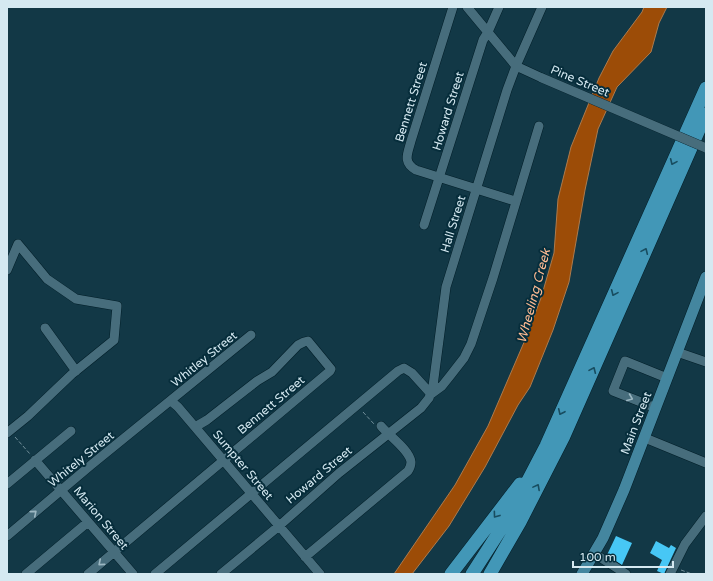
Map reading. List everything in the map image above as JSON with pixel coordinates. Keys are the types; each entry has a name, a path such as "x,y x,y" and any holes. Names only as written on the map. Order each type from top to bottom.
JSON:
{"highway":[{"path":"472,574 506,521 538,463 706,88"},
{"path":"490,574 520,522 564,436 706,114"},
{"path":"451,574 507,500 538,463"},
{"path":"485,574 520,522"}],"main road":[{"name":"Main Street","path":"582,574 595,554 610,523 706,277"}],"street":[{"name":"Bennett Street","path":"453,7 407,162 412,167 425,173 516,201"},
{"name":"Howard Street","path":"424,225 483,40 499,7"},
{"name":"Hall Street","path":"431,394 446,286 507,90 542,7"},
{"name":"Pine Street","path":"472,9 488,32 516,66 706,148"},
{"name":"Howard Street","path":"221,574 279,526 339,473 421,408 428,401 431,394 442,386 468,353 493,278 539,126"},
{"path":"7,270 18,244 47,279 76,299 117,306 114,340 76,371 28,416 8,432"},
{"path":"45,328 76,371"},
{"name":"Whitley Street","path":"171,401 251,335"},
{"name":"Bennett Street","path":"88,574 331,369 308,341 301,343 272,372 257,381 207,420 195,427"},
{"path":"677,352 706,362"},
{"path":"656,408 613,391 625,361 667,378"},
{"path":"155,574 383,382 404,368 412,373 431,394"},
{"name":"Sumpter Street","path":"171,401 224,460 320,574"},
{"name":"Whitely Street","path":"7,536 171,401"},
{"path":"306,557 408,471 411,463 410,458 400,445 378,426"},
{"path":"7,484 71,431"},
{"path":"644,438 706,463"},
{"name":"Marion Street","path":"35,460 133,574"},
{"path":"670,574 685,544 706,516"},
{"path":"26,574 88,522"},
{"path":"595,554 626,574"}],"path":[{"path":"357,405 378,426"},
{"path":"8,432 24,448"},
{"path":"684,571 692,574"}],"shaded area":[{"path":"644,7 667,7 659,23 651,52 617,87 598,129 585,190 569,282 553,330 530,387 518,405 485,467 449,526 412,574 394,574 455,485 488,426 525,340 541,298 554,253 558,199 571,147 599,78 613,51 642,12"}],"building":[{"path":"616,536 632,543 622,565 607,555"},
{"path":"656,541 669,548 671,545 676,548 664,574 657,571 662,560 650,553"}],"water label":[{"name":"Wheeling Creek","path":"534,296"}]}
